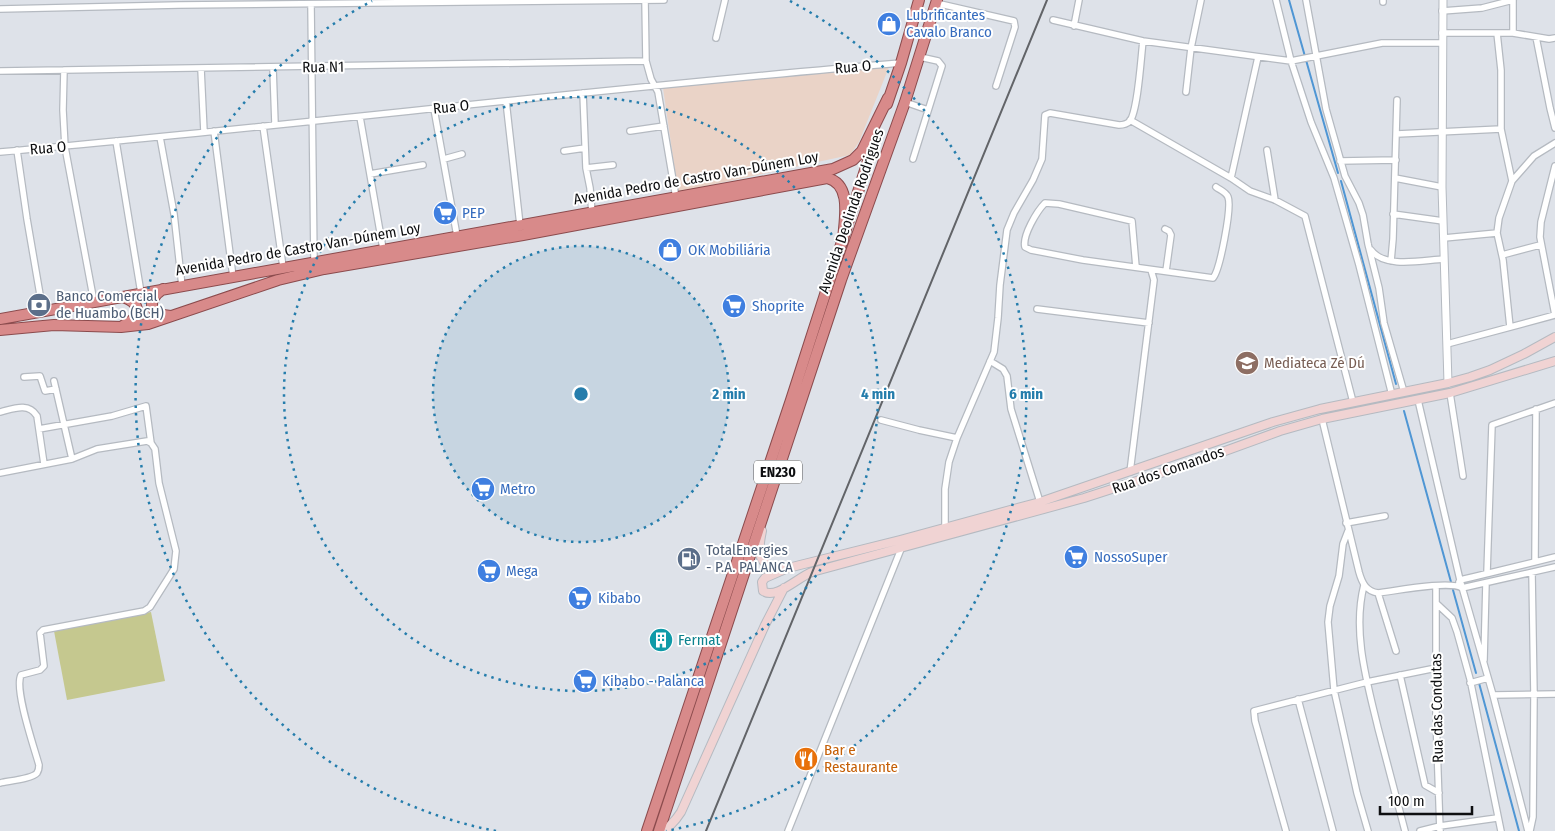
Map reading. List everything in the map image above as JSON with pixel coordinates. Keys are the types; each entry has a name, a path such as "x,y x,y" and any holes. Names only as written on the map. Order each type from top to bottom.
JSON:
{"highway":[{"name":"Avenida Deolinda Rodrigues","path":"647,831 791,400 901,63 919,0"},
{"name":"Avenida Deolinda Rodrigues","path":"659,831 841,280 905,102 937,1"},
{"name":"Avenida Pedro de Castro Van-Dúnem Loy","path":"0,319 164,288 676,198 842,166 858,157 866,146 888,98"},
{"name":"Avenida Pedro de Castro Van-Dúnem Loy","path":"0,330 54,325 121,327 148,324 278,280 324,269 523,236 827,178 839,185 844,196 846,205 843,240"},
{"path":"164,288 153,298 153,310 162,316 172,316"},
{"path":"121,327 135,318 137,313 137,308 132,300 123,296"}],"main road":[{"name":"Rua dos Comandos","path":"1555,337 1490,370 1448,383 1320,409 1273,422 1040,502 788,568 765,578 762,582 763,591 775,593 808,574 1084,498 1192,463 1280,431 1322,419 1450,392 1555,361"},
{"path":"769,502 759,548 760,555 763,561 769,565 778,568 788,568"},
{"path":"665,831 681,812 784,588"}],"street":[{"path":"645,0 646,61 651,79 658,92 676,198"},
{"path":"0,9 250,3 311,5 664,0"},
{"path":"716,38 724,0"},
{"path":"1074,26 1079,0"},
{"path":"1186,92 1191,48 1201,0"},
{"path":"1276,0 1291,61 1313,128 1340,177 1359,203 1363,214 1379,288 1384,323 1404,392"},
{"path":"1306,0 1312,56 1340,161 1340,177 1359,265 1392,395"},
{"path":"1443,0 1442,187 1448,383"},
{"path":"1482,0 1482,8"},
{"path":"1442,11 1482,8 1513,0 1513,33"},
{"path":"937,1 1014,21 1015,27 996,86"},
{"path":"311,5 314,262"},
{"path":"1053,20 1143,42 1291,61 1382,43 1442,43"},
{"path":"1442,33 1513,33 1549,39 1555,38"},
{"path":"1497,33 1501,70 1501,129 1512,181"},
{"path":"1536,37 1555,127"},
{"path":"945,528 946,477 957,438 990,361 996,342 1000,285 1007,230 1042,159 1045,115 1050,113 1119,125 1123,125 1130,120 1139,81 1143,42"},
{"path":"913,159 942,66 938,61 920,57"},
{"path":"1231,178 1258,57"},
{"name":"Rua N1","path":"0,71 646,61"},
{"name":"Rua O","path":"0,152 901,63"},
{"path":"273,68 275,124"},
{"path":"201,69 204,132"},
{"path":"64,70 63,110 65,147 94,302"},
{"path":"583,93 586,168 592,213"},
{"path":"1391,261 1397,134 1396,100"},
{"path":"506,101 520,225"},
{"path":"905,102 928,110"},
{"path":"434,109 457,236"},
{"path":"360,117 383,249"},
{"path":"1130,120 1231,178 1250,191 1303,213 1307,219 1353,402"},
{"path":"263,126 283,267"},
{"path":"630,131 664,126"},
{"path":"1397,134 1442,130 1501,129"},
{"path":"214,130 233,277"},
{"path":"160,137 174,214 182,286"},
{"path":"116,141 142,293"},
{"path":"1510,327 1502,255 1497,233 1501,211 1512,181 1534,156 1555,143"},
{"path":"564,151 585,148"},
{"path":"18,150 27,219 43,312"},
{"path":"1267,150 1274,200"},
{"path":"444,159 462,154"},
{"path":"1340,161 1396,160"},
{"path":"370,174 424,165"},
{"path":"586,168 613,165"},
{"path":"1447,344 1555,315 1540,244 1541,222 1555,166"},
{"path":"1395,178 1442,187"},
{"path":"1136,267 1132,221 1059,204 1045,203 1038,210 1024,241 1025,247 1031,250 1082,260 1208,277 1215,276 1229,208 1228,197 1225,192 1216,187"},
{"path":"1393,214 1443,221"},
{"path":"1154,280 1164,271 1171,235 1165,229"},
{"path":"1444,238 1497,233"},
{"path":"1368,244 1377,257 1391,261 1444,259"},
{"path":"1502,255 1540,244"},
{"path":"1130,472 1154,280 1151,270"},
{"path":"1037,309 1149,323"},
{"path":"990,361 1003,370 1007,376 1011,409 1040,502"},
{"path":"24,377 40,376 45,391 56,389"},
{"path":"54,381 72,459"},
{"path":"1450,392 1463,476"},
{"path":"1418,400 1459,584 1488,678 1529,831"},
{"path":"1487,573 1491,427 1493,424 1555,403"},
{"path":"0,782 31,776 39,771 39,764 24,709 19,681 21,675 40,670 44,666 40,633 44,630 144,612 156,599 174,569 176,559 175,544 159,482 155,449 151,443 144,405 112,416 39,429"},
{"path":"0,412 28,407 37,416 44,464"},
{"path":"1535,562 1536,409"},
{"path":"1322,419 1348,531 1364,586 1360,601 1359,618 1367,682 1405,831"},
{"path":"881,420 957,438"},
{"path":"0,473 72,459 112,446 147,441 151,443"},
{"path":"1346,523 1385,516"},
{"path":"1348,531 1343,544 1339,576 1328,614 1328,628 1334,690 1357,793 1368,831"},
{"path":"788,831 901,549"},
{"path":"1459,584 1487,573 1555,557"},
{"path":"1364,586 1378,593 1486,582 1555,567"},
{"path":"1529,831 1533,817 1532,573"},
{"path":"1484,667 1486,582"},
{"name":"Rua das Condutas","path":"1436,586 1436,716 1440,829"},
{"path":"1378,593 1396,651"},
{"path":"1437,604 1452,618 1470,683 1501,831"},
{"path":"1286,831 1253,712 1367,682 1436,668"},
{"path":"1400,675 1426,785 1439,793"},
{"path":"1470,683 1488,678"},
{"path":"1492,695 1555,694"},
{"path":"1298,699 1333,831"},
{"path":"1420,831 1497,818"}],"shaded area":[{"path":"889,67 859,142 850,155 678,192 663,88"}],"green space":[{"path":"151,612 165,681 67,700 54,631"}],"waterway":[{"path":"1289,0 1338,173"},
{"path":"1341,181 1396,384"},
{"path":"1404,411 1451,582"},
{"path":"1453,590 1476,673"},
{"path":"1479,683 1519,831"}],"railway":[{"path":"706,831 1047,0"}],"place":[{"name":"Lubrificantes Cavalo Branco","path":"889,24"},
{"name":"PEP","path":"445,213"},
{"name":"OK Mobiliária","path":"670,250"},
{"name":"Banco Comercial de Huambo (BCH)","path":"39,305"},
{"name":"Shoprite","path":"734,306"},
{"name":"Mediateca Zé Dú","path":"1247,363"},
{"name":"Metro","path":"483,489"},
{"name":"NossoSuper","path":"1076,557"},
{"name":"TotalEnergies - P.A. PALANCA","path":"689,559"},
{"name":"Mega","path":"489,571"},
{"name":"Kibabo","path":"580,598"},
{"name":"Fermat","path":"661,640"},
{"name":"Kibabo - Palanca","path":"585,681"},
{"name":"Bar e Restaurante","path":"806,759"}]}
